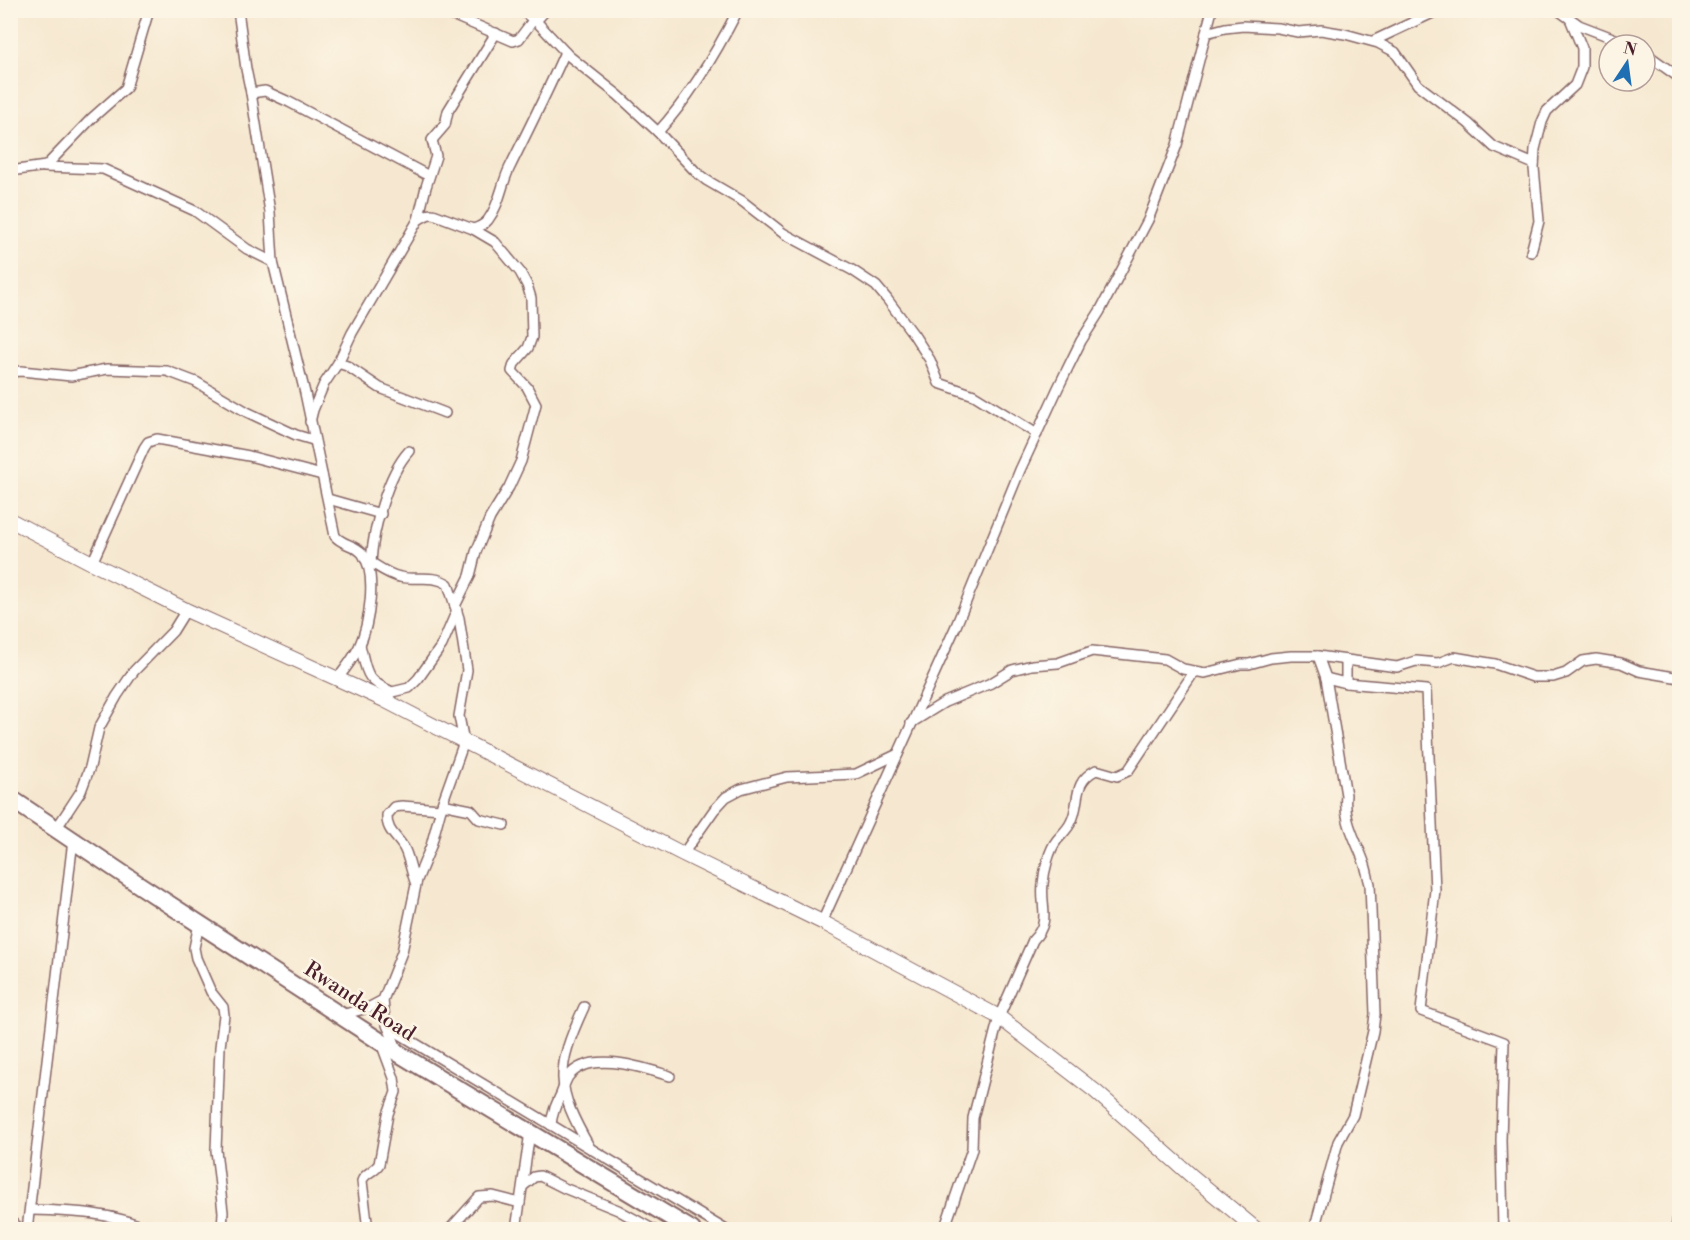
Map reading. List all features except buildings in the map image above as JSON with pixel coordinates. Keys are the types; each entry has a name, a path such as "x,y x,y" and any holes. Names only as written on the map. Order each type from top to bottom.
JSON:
{"highway":[{"name":"Rwanda Road","path":"10,798 340,1015 384,1034 398,1053 692,1230"}],"street":[{"path":"44,167 57,157 92,118 126,87 149,10"},
{"path":"238,10 270,212 273,262 337,539 354,546 368,561 392,575 432,578 442,580 448,585 456,608 467,670 459,716 464,742 431,846 416,884 402,952 383,1000 384,1034 396,1092 388,1114 379,1164 376,1169 364,1176 362,1181 368,1230"},
{"path":"429,10 457,17 513,41 519,39 546,10"},
{"path":"521,10 535,20 566,52 658,132 705,180 742,201 783,233 844,265 876,286 914,335 930,360 939,383 974,395 1037,434"},
{"path":"658,132 699,78 738,10"},
{"path":"822,922 956,626 1037,434 1081,341 1100,311 1148,220 1177,145 1212,10"},
{"path":"1373,41 1439,10"},
{"path":"1558,10 1571,21 1597,33"},
{"path":"1531,252 1539,221 1534,164 1535,148 1544,116 1575,85 1580,76 1582,48 1571,21"},
{"path":"1206,33 1243,26 1278,27 1298,32 1327,31 1387,46 1395,52 1418,85 1468,123 1494,147 1534,164"},
{"path":"310,422 319,394 418,220 437,154 432,140 444,125 448,111 496,33"},
{"path":"473,229 484,225 500,199 508,171 538,114 566,52"},
{"path":"1657,62 1680,78"},
{"path":"251,93 265,92 289,102 429,176"},
{"path":"10,171 44,167 103,169 195,211 248,249 273,262"},
{"path":"388,696 409,688 442,645 490,518 509,487 521,460 536,404 527,387 512,371 514,364 525,353 532,338 531,298 520,272 495,242 473,229 431,213 418,220"},
{"path":"338,363 347,366 380,388 445,413"},
{"path":"10,372 71,376 107,369 167,371 196,382 247,412 296,435 313,440"},
{"path":"92,563 144,448 152,440 249,456 322,476"},
{"path":"338,678 360,645 366,622 371,580 368,561 374,536 394,470 409,451"},
{"path":"328,499 381,514"},
{"path":"10,519 186,610 338,678 388,696 464,742 822,922 999,1017 1095,1091 1191,1176 1257,1230"},
{"path":"57,829 81,791 90,767 99,728 117,696 134,671 165,640 186,610"},
{"path":"360,645 368,675 388,696"},
{"path":"911,723 945,702 991,684 1012,670 1032,665 1058,663 1092,651 1165,659 1183,669 1210,673 1275,657 1318,656 1399,667 1416,661 1438,663 1458,657 1543,677 1566,674 1583,661 1596,659 1621,663 1639,671 1680,678"},
{"path":"1314,1230 1338,1142 1353,1115 1375,1014 1370,884 1365,865 1349,828 1346,795 1326,678 1318,656"},
{"path":"1346,660 1346,683"},
{"path":"944,1230 972,1149 973,1118 999,1017 1045,918 1042,884 1052,846 1072,821 1080,786 1086,777 1096,770 1117,776 1128,771 1194,672"},
{"path":"1326,678 1346,683 1426,690 1436,890 1421,1011 1504,1042 1501,1140 1503,1230"},
{"path":"683,854 714,810 726,797 741,789 787,777 856,774 899,753"},
{"path":"416,884 410,872 405,849 388,828 387,815 394,807 442,806 471,810 479,819 504,825"},
{"path":"27,1230 73,840"},
{"path":"199,924 194,948 196,958 211,992 223,1007 224,1015 220,1047 216,1150 223,1212 222,1230"},
{"path":"340,1015 368,1008 383,1000"},
{"path":"584,1006 569,1038 562,1074 564,1088 576,1123 591,1150"},
{"path":"384,1034 503,1094 591,1150 726,1230"},
{"path":"551,1125 552,1114 569,1077 580,1068 597,1063 618,1063 669,1076"},
{"path":"516,1230 530,1132"},
{"path":"523,1186 534,1177 540,1176 618,1210 654,1230"},
{"path":"449,1230 479,1197 493,1197 520,1203"},
{"path":"1676,1230 1680,1200"},
{"path":"30,1210 99,1215 126,1220 150,1230"},
{"path":"10,1221 22,1230"}]}
